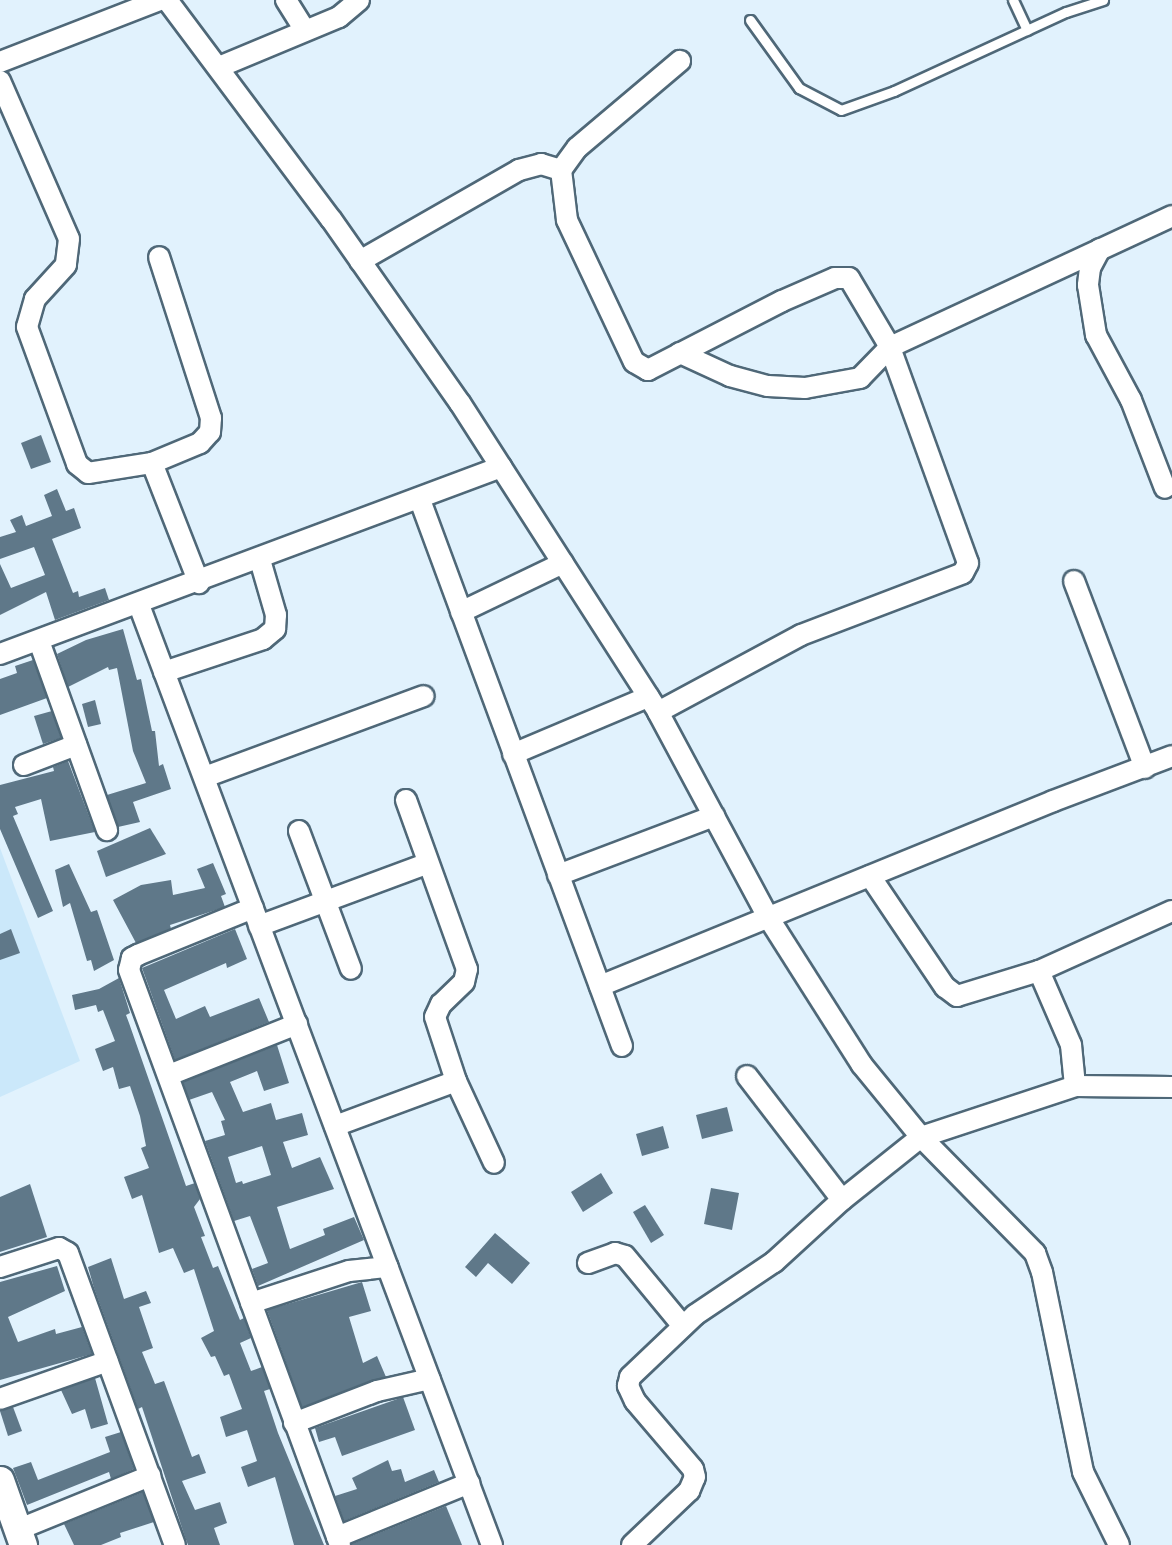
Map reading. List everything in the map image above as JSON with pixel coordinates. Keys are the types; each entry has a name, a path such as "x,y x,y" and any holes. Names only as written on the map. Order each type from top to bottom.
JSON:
{"main road":[{"path":"0,1480 20,1537"}],"street":[{"path":"0,62 160,0"},
{"path":"167,0 219,67 360,261 501,467 653,704 768,917 862,1065 921,1137 1040,1263 1076,1448 1092,1494 1119,1545"},
{"path":"286,0 305,31"},
{"path":"219,67 339,17 359,0"},
{"path":"513,754 653,704 801,635 963,573 968,563 890,347 858,288 842,276 782,301 648,370 634,362 567,220 561,170 577,148 680,61"},
{"path":"0,81 69,239 66,265 35,299 27,327 77,464 95,474 152,463 200,443 211,425 159,257"},
{"path":"360,261 519,170 541,164 561,170"},
{"path":"680,353 730,376 768,386 806,388 860,378 890,347 1172,216"},
{"path":"1100,249 1090,267 1088,285 1096,335 1131,400 1165,488"},
{"path":"152,463 199,583"},
{"path":"0,654 199,583 501,467"},
{"path":"420,500 622,1046"},
{"path":"164,672 263,639 275,629 276,615 260,560"},
{"path":"461,612 563,563"},
{"path":"1074,581 1145,768"},
{"path":"139,605 492,1545"},
{"path":"39,641 107,830"},
{"path":"205,777 424,696"},
{"path":"24,765 76,745"},
{"path":"600,986 1172,756"},
{"path":"406,800 467,969 464,982 441,1004 435,1017 456,1082 494,1163"},
{"path":"558,875 714,816"},
{"path":"299,831 328,900 351,969"},
{"path":"428,863 328,900 256,917 138,955 129,964 338,1541 469,1483"},
{"path":"870,876 951,993 969,995 1039,971 1172,911"},
{"path":"1039,971 1071,1045 1075,1086"},
{"path":"169,1075 297,1024"},
{"path":"747,1076 842,1200"},
{"path":"335,1126 456,1082"},
{"path":"632,1545 694,1484 693,1469 635,1401 628,1386 635,1369 683,1326 774,1262 842,1200 921,1137 1075,1086 1172,1087"},
{"path":"0,1267 64,1249 108,1360 175,1545"},
{"path":"588,1263 615,1253 625,1256 683,1326"},
{"path":"251,1303 349,1271 388,1267"},
{"path":"0,1399 108,1360"},
{"path":"294,1423 377,1392 430,1379"},
{"path":"20,1537 150,1476"}],"lane":[{"path":"1013,0 1027,30"},
{"path":"750,20 800,88 841,110 883,96 1027,30 1103,0"}],"shaded area":[{"path":"0,848 80,1061 0,1097"}],"building":[{"path":"41,435 51,462 31,469 21,443"},
{"path":"57,489 66,511 74,508 81,528 52,539 73,593 78,591 79,597 105,588 109,600 55,620 46,592 0,615 0,564 11,588 45,575 34,547 0,559 0,537 16,532 10,520 22,515 26,526 52,516 44,495"},
{"path":"123,629 137,680 141,679 152,731 155,731 159,766 163,764 171,789 133,802 140,822 118,827 107,795 146,783 133,751 117,668 109,670 108,667 68,687 57,654 86,640"},
{"path":"33,660 47,698 0,715 0,679 17,673 15,666"},
{"path":"95,700 101,724 88,727 82,704"},
{"path":"52,711 61,738 43,744 34,716"},
{"path":"68,761 95,832 50,841 41,799 15,807 18,814 13,816 53,911 38,918 0,829 0,785 54,771 53,767"},
{"path":"150,828 166,854 106,877 97,851"},
{"path":"213,863 226,894 221,896 225,907 170,925 171,929 136,943 113,900 141,885 171,880 173,895 205,888 197,869"},
{"path":"69,864 91,912 97,910 114,960 94,971 91,960 87,961 70,903 63,907 55,870"},
{"path":"11,929 20,953 0,960 0,934"},
{"path":"235,929 247,959 227,968 226,963 164,990 176,1019 205,1006 210,1017 259,998 269,1022 175,1060 142,968"},
{"path":"119,978 130,1013 126,1015 186,1186 195,1183 200,1199 194,1207 205,1236 201,1237 213,1268 218,1266 240,1320 244,1318 251,1338 240,1343 251,1371 262,1367 270,1389 264,1391 278,1433 324,1545 294,1545 275,1477 248,1487 241,1467 257,1461 247,1430 226,1437 220,1417 242,1409 229,1374 224,1376 215,1356 211,1357 201,1338 214,1331 194,1269 184,1273 173,1248 159,1253 142,1195 132,1199 124,1177 149,1168 141,1148 146,1146 140,1116 130,1086 119,1089 113,1067 103,1071 95,1049 115,1041 103,1010 98,1012 96,1005 75,1010 72,995 99,989"},
{"path":"277,1045 289,1083 264,1091 257,1071 230,1082 243,1112 271,1103 276,1120 302,1113 308,1135 283,1142 292,1168 320,1157 334,1189 277,1207 290,1249 325,1235 323,1229 354,1217 364,1240 258,1286 252,1269 268,1263 250,1216 234,1221 205,1141 225,1135 221,1121 225,1120 212,1092 189,1100 183,1082","holes":["262,1146 271,1175 243,1184 242,1181 236,1183 228,1157"]},
{"path":"727,1107 733,1131 702,1139 696,1115"},
{"path":"663,1126 669,1148 642,1156 636,1134"},
{"path":"601,1173 613,1193 583,1212 571,1192"},
{"path":"30,1184 47,1237 0,1252 0,1197"},
{"path":"711,1188 739,1193 732,1230 704,1224"},
{"path":"645,1205 664,1235 651,1243 633,1212"},
{"path":"495,1233 530,1263 512,1284 488,1263 476,1277 465,1267"},
{"path":"111,1258 124,1299 146,1291 151,1303 139,1307 153,1348 142,1352 155,1384 164,1381 192,1457 199,1454 206,1473 182,1481 195,1510 220,1502 227,1523 214,1528 220,1545 188,1545 142,1407 138,1409 88,1267"},
{"path":"57,1266 65,1291 8,1317 18,1342 55,1329 56,1334 82,1327 92,1354 0,1380 0,1282"},
{"path":"362,1282 371,1311 349,1317 363,1363 377,1356 386,1377 302,1407 267,1310"},
{"path":"95,1378 108,1424 91,1429 85,1409 72,1414 61,1390"},
{"path":"403,1397 415,1430 342,1456 335,1437 319,1442 315,1428"},
{"path":"13,1407 22,1431 8,1436 0,1411"},
{"path":"121,1432 134,1469 111,1479 109,1472 27,1505 13,1468 31,1462 38,1480 110,1452 105,1437"},
{"path":"388,1460 392,1471 401,1469 405,1482 434,1470 439,1482 344,1521 335,1496 357,1489 352,1478"},
{"path":"143,1492 154,1522 120,1533 121,1537 101,1545 74,1545 64,1524"},
{"path":"446,1506 462,1545 352,1545 352,1544"}]}
